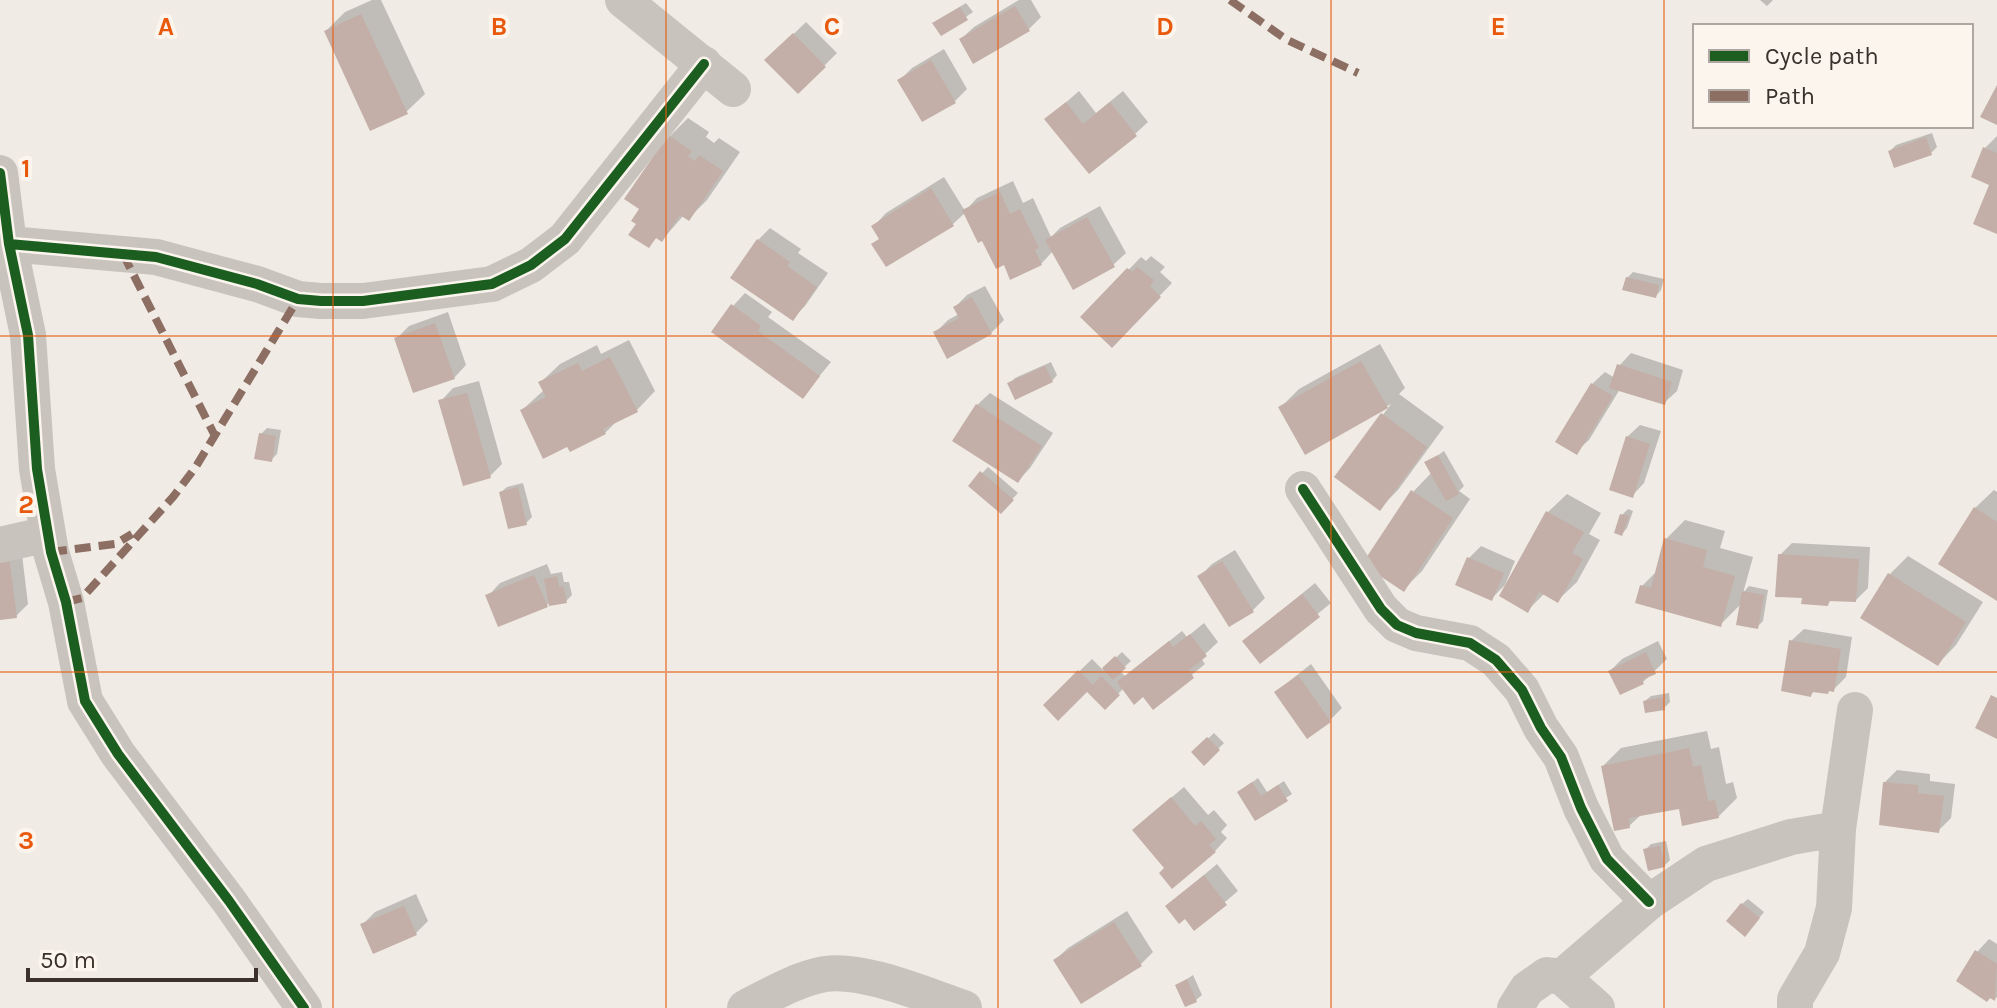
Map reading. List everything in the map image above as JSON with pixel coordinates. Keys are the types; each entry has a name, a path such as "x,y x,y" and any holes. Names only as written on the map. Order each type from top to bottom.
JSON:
{"street":[{"path":"623,0 733,89"},
{"path":"9,244 156,257 257,284 298,299 321,301 363,301 492,284 531,265 565,239 704,64"},
{"path":"0,173 9,244 28,335 37,469 85,701 118,754 229,901 304,1008"},
{"path":"1303,489 1381,609 1397,625 1416,633 1470,643 1496,660 1522,690 1561,757 1581,808 1607,859 1649,902"},
{"path":"0,545 48,534"},
{"path":"1795,1008 1795,999 1822,953 1834,908 1838,829 1855,710"},
{"path":"1562,977 1649,902 1706,864 1791,837 1838,829"},
{"path":"745,1008 780,989 826,974 873,978 964,1008"},
{"path":"1515,1008 1527,989 1547,975 1562,977 1597,1008"}],"building":[{"path":"1015,6 1030,31 973,64 959,39"},
{"path":"960,7 968,20 941,36 932,23"},
{"path":"361,14 408,114 370,131 324,31"},
{"path":"793,33 826,67 798,94 764,60"},
{"path":"931,60 956,103 922,122 897,80"},
{"path":"1997,85 1997,125 1980,117"},
{"path":"1066,102 1083,124 1110,102 1137,136 1089,174 1044,119"},
{"path":"668,135 692,151 688,156 695,161 699,155 723,171 689,221 680,215 662,242 656,238 649,248 628,235 636,224 631,221 639,209 624,199"},
{"path":"1926,137 1932,155 1894,168 1888,151"},
{"path":"1983,147 1997,153 1997,234 1973,224 1989,185 1971,177"},
{"path":"931,188 954,226 886,267 871,244 879,239 871,226"},
{"path":"1000,192 1010,214 1020,209 1039,248 1035,250 1042,265 1010,280 1004,265 996,269 982,241 978,243 962,210"},
{"path":"1087,217 1115,267 1073,290 1045,240"},
{"path":"757,239 790,262 787,266 817,287 793,321 730,278"},
{"path":"1137,267 1154,280 1150,286 1161,297 1112,348 1080,317 1127,268 1133,272"},
{"path":"1626,277 1659,285 1656,298 1622,290"},
{"path":"972,297 992,334 947,359 933,332 959,318 953,307"},
{"path":"731,304 761,326 758,331 820,376 803,399 711,332"},
{"path":"435,323 455,379 413,393 394,338"},
{"path":"610,357 638,412 603,429 606,434 570,452 567,447 543,459 520,410 546,397 538,382 578,363 582,371"},
{"path":"1361,361 1388,408 1305,455 1278,407"},
{"path":"1617,364 1672,382 1665,405 1609,388"},
{"path":"1045,366 1053,382 1015,400 1007,383"},
{"path":"1591,383 1613,396 1577,455 1555,442"},
{"path":"467,393 491,478 463,486 438,400"},
{"path":"976,404 1042,446 1018,483 952,441"},
{"path":"1381,413 1427,447 1380,511 1334,477"},
{"path":"259,433 276,436 272,462 254,459"},
{"path":"1626,436 1650,444 1633,498 1609,490"},
{"path":"1438,455 1459,494 1446,501 1424,462"},
{"path":"980,471 1014,500 1001,514 968,486"},
{"path":"518,487 527,525 508,529 499,492"},
{"path":"1411,490 1453,518 1404,592 1362,564"},
{"path":"1974,507 1997,522 1997,601 1938,564"},
{"path":"1546,511 1584,532 1572,553 1583,559 1558,603 1539,592 1528,613 1499,596"},
{"path":"1620,514 1629,516 1622,536 1614,533"},
{"path":"1664,538 1707,550 1703,567 1735,576 1721,627 1635,603 1640,585 1651,588"},
{"path":"8,549 17,618 0,620 0,550"},
{"path":"1778,554 1859,559 1856,602 1829,601 1828,606 1801,604 1802,598 1775,597"},
{"path":"1467,557 1504,573 1492,601 1455,585"},
{"path":"1222,561 1254,612 1229,627 1197,576"},
{"path":"1888,573 1966,622 1938,666 1860,618"},
{"path":"534,575 548,607 498,627 485,595"},
{"path":"557,576 567,603 549,606 544,579"},
{"path":"1742,591 1764,595 1758,629 1736,625"},
{"path":"1302,594 1320,617 1260,664 1242,641"},
{"path":"1190,634 1207,656 1189,670 1194,678 1153,710 1143,697 1134,705 1117,682 1169,641 1173,647"},
{"path":"1789,640 1841,649 1834,692 1812,692 1811,697 1781,691"},
{"path":"1646,652 1656,674 1642,680 1644,684 1620,695 1608,671"},
{"path":"1115,656 1126,668 1113,680 1102,668"},
{"path":"1078,670 1093,685 1101,676 1120,695 1105,710 1087,692 1058,721 1043,705"},
{"path":"1298,675 1331,722 1307,739 1274,692"},
{"path":"1991,695 1997,698 1997,739 1975,728"},
{"path":"1663,697 1665,710 1645,713 1643,701"},
{"path":"1207,737 1220,750 1204,766 1191,752"},
{"path":"1689,748 1693,767 1701,765 1708,801 1715,800 1719,818 1682,826 1679,809 1629,818 1630,828 1614,831 1601,766"},
{"path":"1252,782 1261,796 1278,785 1288,801 1255,821 1237,792"},
{"path":"1883,782 1918,785 1918,793 1944,796 1939,833 1879,825"},
{"path":"1171,797 1195,826 1201,821 1216,839 1209,845 1216,852 1172,889 1159,873 1164,868 1132,830"},
{"path":"1660,846 1665,867 1648,871 1643,849"},
{"path":"1204,875 1227,905 1194,931 1185,919 1179,924 1165,906"},
{"path":"1741,903 1760,918 1745,937 1726,921"},
{"path":"404,906 417,935 373,954 360,924"},
{"path":"1114,922 1142,966 1081,1004 1053,960"},
{"path":"1975,950 1997,964 1995,1001 1990,998 1987,1002 1956,981"},
{"path":"1187,979 1197,1002 1185,1007 1175,985"}],"marked path":[{"path":"1230,0 1287,40 1358,73"},
{"path":"123,254 214,434"},
{"path":"66,602 82,598 173,497 195,468 298,299"},
{"path":"51,552 115,544 132,534"}],"cycle path":[{"path":"9,244 156,257 257,284 298,299 321,301 363,301 492,284 531,265 565,239 704,64"},
{"path":"0,173 9,244 28,335 37,469 51,552 66,602 85,701 118,754 229,901 304,1008"},
{"path":"1303,489 1381,609 1397,625 1416,633 1470,643 1496,660 1522,690 1541,728 1561,757 1581,808 1607,859 1649,902"}]}
